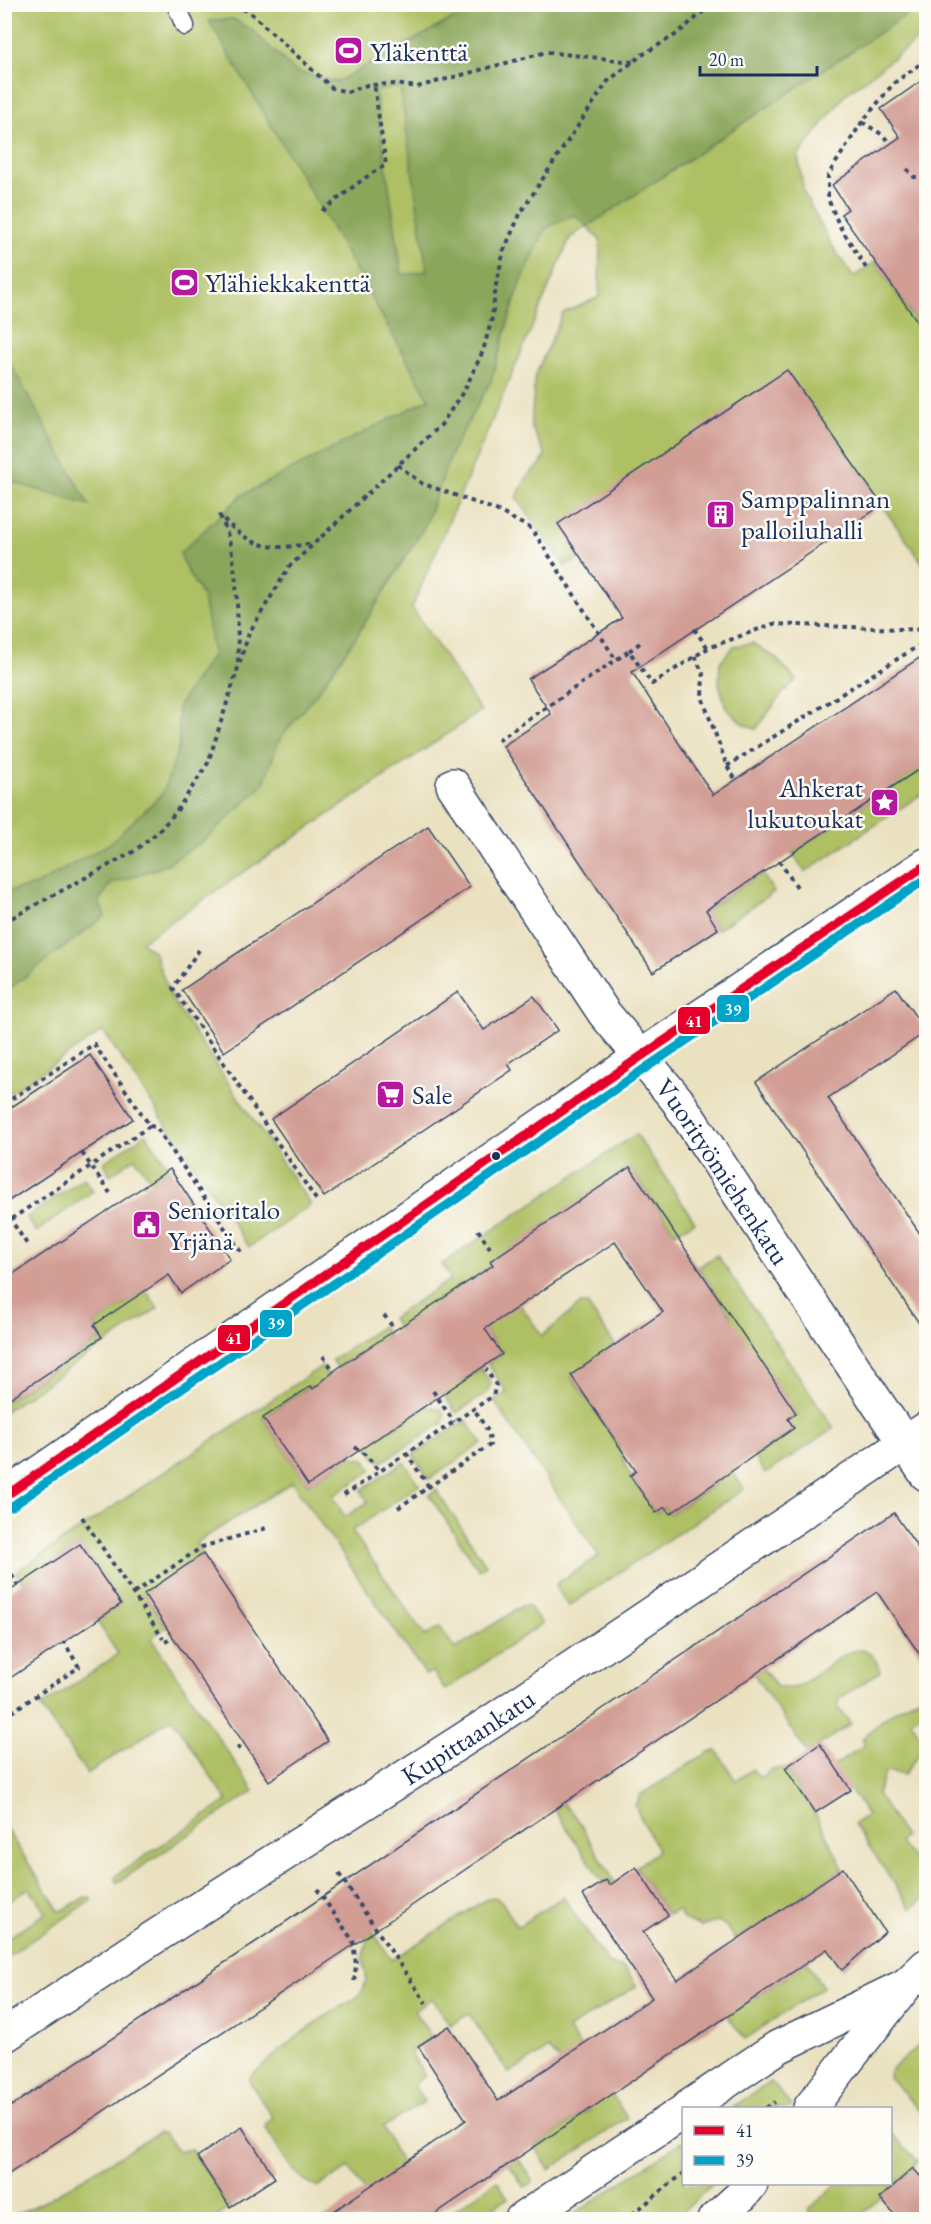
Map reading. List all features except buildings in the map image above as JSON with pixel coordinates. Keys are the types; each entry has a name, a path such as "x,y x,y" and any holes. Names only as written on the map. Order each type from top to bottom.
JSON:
{"street":[{"name":"Vuorityömiehenkatu","path":"453,785 604,1013 677,1100 916,1436 927,1474"},
{"path":"4,1497 640,1057 927,865"},
{"name":"Kupittaankatu","path":"4,2036 491,1722 916,1436"},
{"path":"690,2107 778,2047 916,1976"},
{"path":"812,2107 916,1976"},
{"path":"521,2220 682,2112"},
{"path":"714,2220 750,2185"}],"lane":[{"path":"176,4 185,26"}],"path":[{"path":"235,4 253,15 332,88 347,92 367,85 395,84 417,87 547,52 633,62"},
{"path":"4,922 133,852 158,832 176,812 208,763 249,633 289,567 441,425 465,389 483,351 492,318 504,250 521,212 608,81 677,34 712,4"},
{"path":"705,10 718,4"},
{"path":"866,268 839,225 828,200 828,175 862,122 894,83 927,60"},
{"path":"322,211 349,192 367,175 386,165 374,85"},
{"path":"862,122 884,135 890,144"},
{"path":"907,169 914,177 927,177"},
{"path":"398,465 420,483 496,510 532,530 616,660"},
{"path":"238,666 234,558 227,529 220,516 249,541 267,546 290,547 314,543"},
{"path":"630,651 652,684 708,648 773,624 927,630"},
{"path":"694,629 708,648"},
{"path":"727,766 927,640"},
{"path":"498,740 639,643"},
{"path":"695,656 703,674 702,697 727,766 736,780"},
{"path":"779,861 797,887"},
{"path":"199,950 173,988 317,1201"},
{"path":"4,1104 94,1044 150,1126"},
{"path":"4,1224 150,1126 156,1127 241,1252"},
{"path":"82,1153 110,1193"},
{"path":"4,1210 29,1247"},
{"path":"478,1230 490,1248"},
{"path":"384,1315 395,1330"},
{"path":"323,1356 334,1371"},
{"path":"344,1495 493,1396 496,1385 486,1369"},
{"path":"433,1391 453,1422"},
{"path":"398,1508 490,1445 489,1433 474,1409"},
{"path":"355,1447 368,1456 379,1472"},
{"path":"406,1453 429,1487"},
{"path":"82,1517 164,1641 173,1638"},
{"path":"134,1593 202,1547 270,1527"},
{"path":"7,1567 18,1586"},
{"path":"4,1717 79,1667 64,1642"},
{"path":"237,1749 244,1744"},
{"path":"339,1874 426,2002"},
{"path":"317,1889 352,1941 356,1965 354,1983"},
{"path":"625,2220 682,2175"}],"green space":[{"path":"5,5 926,5 926,33 845,95 798,156 804,193 831,244 853,277 875,262 926,335 926,568 787,371 581,558 565,566 516,497 529,474 541,464 545,454 531,426 535,376 563,313 599,297 600,240 587,226 570,238 412,608 481,711 141,942 154,952 171,998 311,1205 249,1247 103,1031 5,1096"},
{"path":"478,5 921,5 588,226 574,215 546,228 519,286 491,381 452,451 425,526 356,637 316,694 279,740 263,785 207,838 164,866 111,884 99,901 105,916 5,992 5,892 36,885 109,844 163,793 179,746 178,706 213,654 203,597 186,569 180,553 242,495 429,399 322,211 209,21 233,19 252,30 296,72 337,82","holes":["400,87 427,271 402,275 375,91"]},
{"path":"5,354 89,505 5,480"},
{"path":"752,643 776,658 796,680 782,694 756,729 745,725 726,708 719,683 720,662 734,646"},
{"path":"926,764 926,791 805,872 792,853"},
{"path":"762,873 774,892 718,929 706,911"},
{"path":"146,1134 170,1169 152,1182 135,1158 110,1175 104,1162"},
{"path":"636,1134 695,1222 675,1233 630,1167 490,1262 542,1336 581,1304 587,1304 615,1345 571,1376 617,1443 630,1476 656,1513 665,1507 670,1514 721,1480 715,1470 723,1464 732,1471 744,1489 569,1606 556,1587 557,1583 599,1556 494,1401 507,1392 488,1364 502,1354 458,1289 406,1333 401,1326 398,1328 392,1318 451,1279 442,1264"},
{"path":"84,1178 93,1191 36,1232 26,1218"},
{"path":"717,1255 834,1428 765,1474 754,1456 794,1429 788,1419 796,1413 762,1363 730,1333 732,1318 698,1267"},
{"path":"146,1290 158,1308 5,1411 5,1402 102,1338 94,1325"},
{"path":"382,1326 388,1335 338,1368 332,1360"},
{"path":"322,1366 332,1381 315,1392 310,1386 263,1418 308,1485 350,1457 365,1459 372,1470 333,1496 345,1517 368,1502 361,1490 404,1462 419,1485 352,1531 425,1636 440,1627 455,1649 522,1606 529,1606 542,1624 445,1690 433,1671 426,1675 292,1482 196,1543 203,1554 144,1594 166,1627 151,1638 254,1791 117,1883 115,1878 118,1874 227,1801 172,1718 87,1774 41,1707 118,1654 97,1621 121,1604 80,1544 23,1583 16,1572"},
{"path":"481,1369 491,1383 487,1393 456,1413 437,1385 461,1382"},
{"path":"425,1406 441,1409 444,1414 443,1423 382,1462 376,1459 361,1436 386,1433"},
{"path":"466,1420 482,1443 429,1479 413,1455"},
{"path":"436,1490 486,1565 479,1570 429,1495"},
{"path":"729,1624 777,1687 789,1688 802,1684 852,1651 864,1650 873,1656 880,1672 840,1698 838,1708 851,1724 807,1753 723,1628"},
{"path":"926,1693 926,1710 911,1720 920,1737 921,1749 904,1775 886,1771 877,1794 905,1837 899,1842 926,1874 926,1896 911,1909 854,1824 867,1815 851,1790 826,1771 865,1745 862,1740 884,1719"},
{"path":"717,1751 736,1781 752,1769 760,1778 771,1769 785,1768 815,1813 843,1868 795,1900 804,1958 823,1987 745,2039 721,2008 730,2014 786,1977 753,1929 735,1939 725,1925 718,1921 701,1927 683,1919 678,1910 668,1915 636,1867 658,1851 635,1806 640,1795 709,1752"},
{"path":"523,1763 576,1817 614,1881 606,1887"},
{"path":"5,1827 60,1912 85,1897 92,1900 5,1958 5,1937 6,1939 46,1913 29,1888 5,1904"},
{"path":"333,1890 362,1916 392,1960 488,1898 495,1897 502,1902 517,1927 563,1897 608,1963 625,1969 637,1986 568,2029 627,2118 549,2170 535,2146 591,2109 559,2060 548,2049 509,2073 469,2014 450,2025 432,1998 414,2011 432,2037 410,2052 425,2076 414,2085 424,2102 383,2127 399,2159 400,2166 436,2219 383,2219 349,2168 317,2187 301,2178 288,2163 266,2129 266,2124 273,2118 249,2081 250,2077 293,2040 327,2015 353,2000 364,1987 366,1976 363,1955 368,1942"},
{"path":"926,2040 926,2055 918,2070 923,2091 926,2091 926,2118 889,2077 891,2069"},
{"path":"451,2075 488,2111 533,2182 524,2187"},
{"path":"771,2082 792,2106 791,2107 733,2107"},
{"path":"159,2132 164,2134 178,2151 191,2149 230,2207 215,2219 4,2219 42,2203"},
{"path":"892,2134 918,2161 857,2219 812,2219 809,2209 836,2185 892,2185"},
{"path":"682,2142 682,2185 712,2185 674,2219 567,2219"},
{"path":"497,2181 508,2198 476,2219 441,2219"}],"transit line":[{"name":"41","path":"4,1497 640,1057 926,865"},
{"name":"39","path":"11,1507 647,1067 926,879"}],"place":[{"name":"Yläkenttä","path":"349,51"},
{"name":"Ylähiekkakenttä","path":"184,282"},
{"name":"Samppalinnan palloiluhalli","path":"720,514"},
{"name":"Ahkerat lukutoukat","path":"884,803"},
{"name":"Sale","path":"391,1094"},
{"name":"Senioritalo Yrjänä","path":"147,1225"}]}
